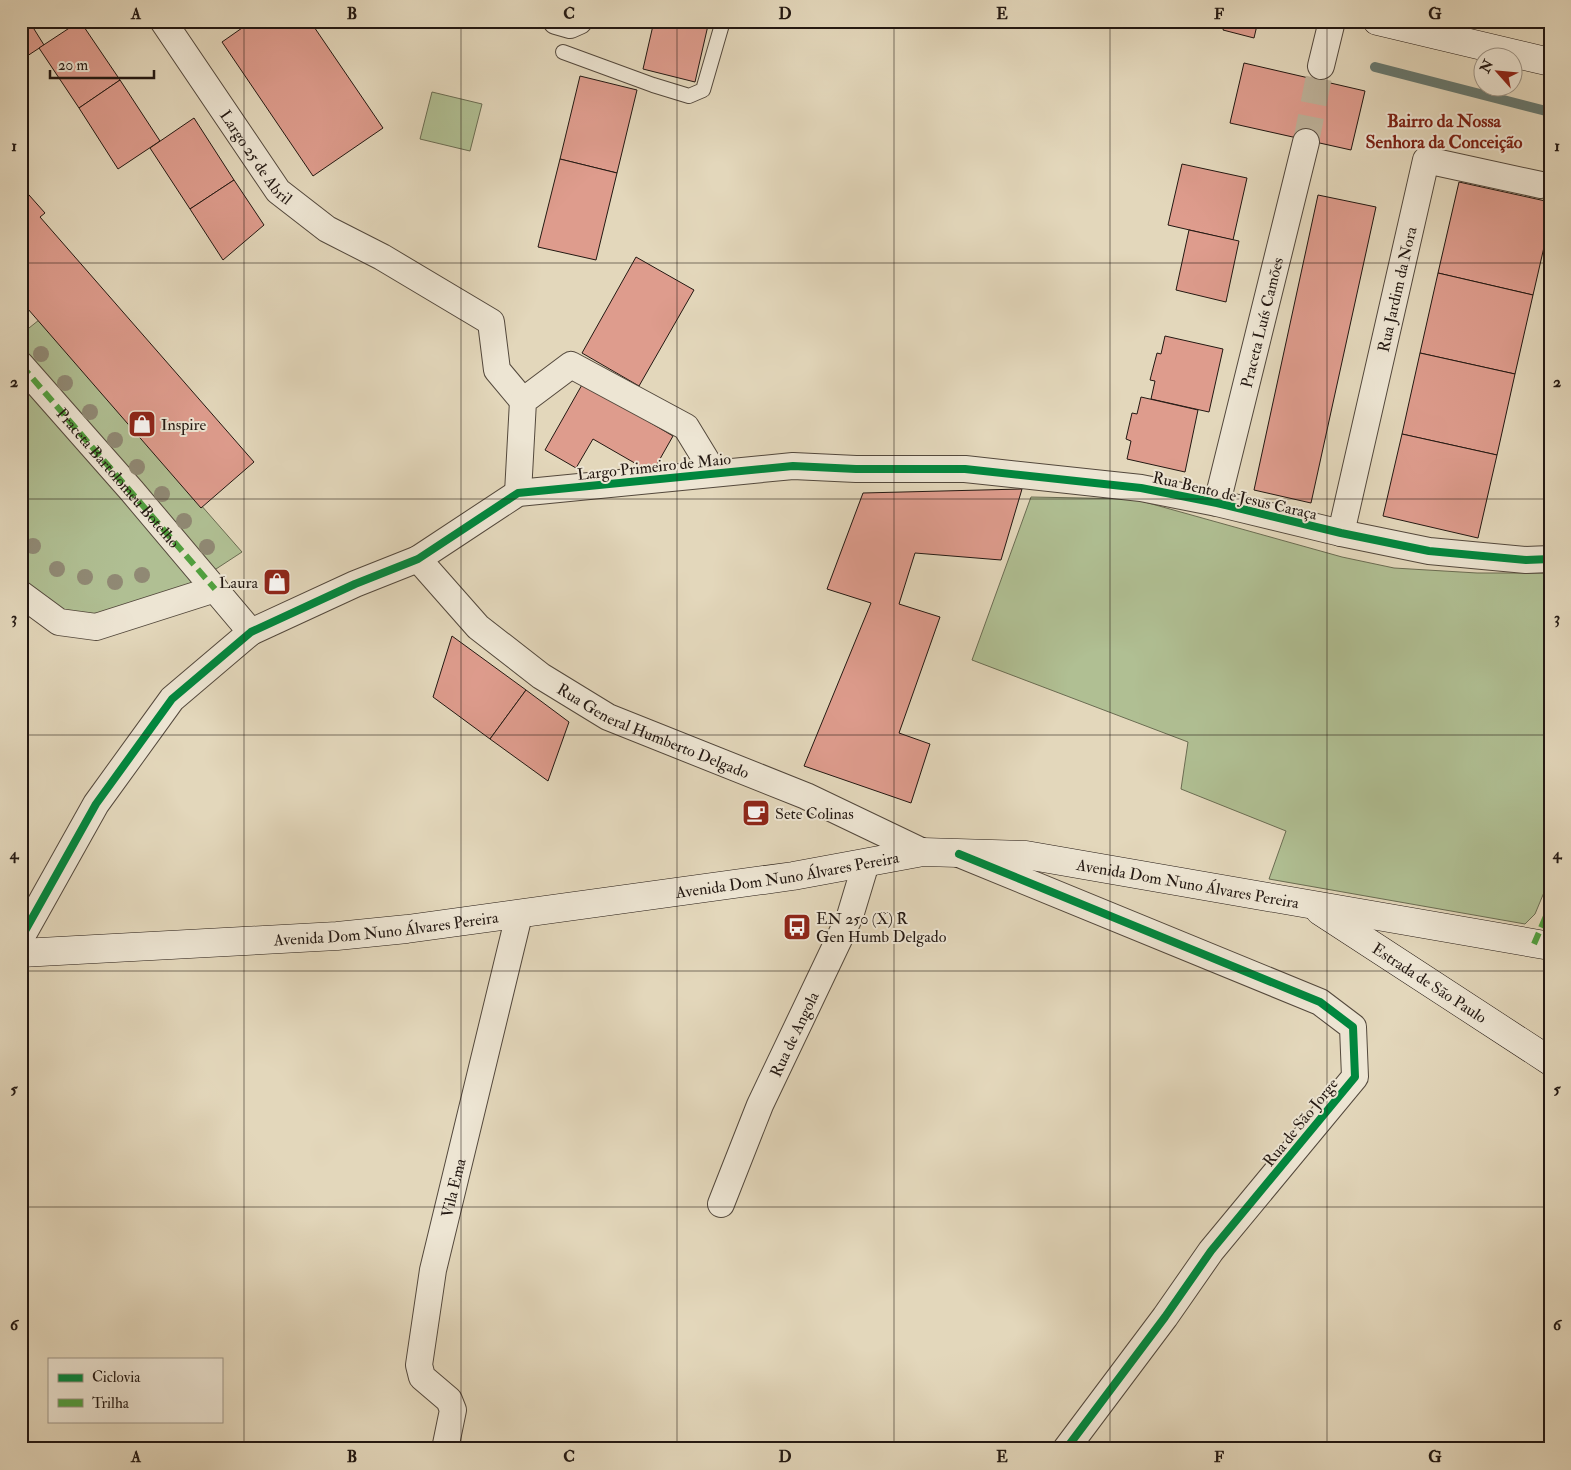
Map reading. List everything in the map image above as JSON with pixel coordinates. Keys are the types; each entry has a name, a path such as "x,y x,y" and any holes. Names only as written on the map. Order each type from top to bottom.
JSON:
{"main road":[{"path":"1377,21 1550,62"},
{"name":"Avenida Dom Nuno Álvares Pereira","path":"21,953 337,936 519,915 793,876 923,852 1026,855 1550,946"},
{"name":"Estrada de São Paulo","path":"1310,904 1550,1061"}],"street":[{"name":"Largo 25 de Abril","path":"163,21 278,191 327,229 382,257 491,322 497,370 523,401"},
{"path":"556,21 570,25 579,21"},
{"path":"1322,66 1332,21"},
{"name":"Praceta Luís Camões","path":"1217,503 1306,142"},
{"name":"Rua Jardim da Nora","path":"1341,533 1426,160 1541,185"},
{"name":"Praceta Bartolomeu Botelho","path":"21,365 251,632"},
{"name":"Largo Primeiro de Maio","path":"523,401 571,365 686,427 714,473"},
{"path":"21,938 96,804 172,699 251,632 355,584 418,559 518,493 523,401"},
{"name":"Rua Bento de Jesus Caraça","path":"793,466 856,469 965,469 1141,488 1217,503 1341,533 1429,551 1526,560 1550,558"},
{"name":"Largo Primeiro de Maio","path":"518,493 793,466"},
{"name":"Rua General Humberto Delgado","path":"418,559 478,627 541,676 608,717 806,796 923,852"},
{"path":"21,594 59,622 96,627 215,590"},
{"name":"Rua de São Jorge","path":"959,854 1320,1002 1353,1027 1355,1077 1211,1251 1165,1317 1066,1449"},
{"name":"Rua de Angola","path":"721,1204 760,1105 850,916 866,863"},
{"name":"Vila Ema","path":"445,1449 453,1410 446,1396 430,1386 422,1377 419,1366 433,1270 519,915"}],"lane":[{"path":"563,52 652,86 689,96 703,90 723,21"}],"green space":[{"path":"432,92 482,104 470,151 420,139"},
{"path":"39,320 242,552 193,584 92,618 52,606 24,586 21,580 21,353 24,332"},
{"path":"1031,497 1134,499 1342,557 1394,568 1477,573 1550,573 1550,878 1535,914 1525,924 1269,879 1286,831 1181,789 1188,742 972,660"}],"building":[{"path":"21,21 29,21 44,45 21,60"},
{"path":"80,21 120,80 79,108 39,48"},
{"path":"252,21 310,21 383,128 313,176 222,42"},
{"path":"654,21 709,21 695,82 643,69"},
{"path":"1225,21 1258,21 1254,38 1223,30"},
{"path":"1244,63 1365,91 1351,150 1230,123"},
{"path":"580,76 637,90 617,173 560,159"},
{"path":"120,80 160,141 118,169 79,108"},
{"path":"194,118 234,180 190,209 150,148"},
{"path":"560,159 617,173 596,260 538,247"},
{"path":"1182,164 1247,178 1233,240 1168,225"},
{"path":"234,180 264,225 223,260 190,209"},
{"path":"1459,182 1550,202 1550,221 1533,295 1438,273"},
{"path":"21,186 45,213 40,217 254,462 201,508 21,301"},
{"path":"1318,195 1376,207 1311,503 1254,490"},
{"path":"1189,230 1239,241 1226,302 1176,290"},
{"path":"636,257 694,290 639,386 582,353"},
{"path":"1438,273 1533,295 1515,374 1420,353"},
{"path":"1165,336 1223,349 1209,412 1151,399 1155,381 1150,380 1157,353 1161,354"},
{"path":"1420,353 1515,374 1497,455 1402,434"},
{"path":"583,383 673,436 652,473 593,439 576,468 545,450"},
{"path":"1141,397 1198,410 1185,472 1127,459 1131,441 1126,439 1132,413 1137,414"},
{"path":"1402,434 1497,455 1478,538 1383,516"},
{"path":"1022,489 1001,560 915,553 899,604 940,617 899,733 930,744 911,803 804,766 871,603 827,589 863,493"},
{"path":"452,636 526,690 490,739 433,697"},
{"path":"526,690 569,722 548,781 490,739"}],"waterway":[{"path":"1375,67 1550,112"}],"tunnel":[{"path":"1306,142 1321,66"}],"marked path":[{"path":"21,365 215,589"},
{"path":"1534,944 1550,907"}],"cycle path":[{"path":"21,938 96,804 172,699 251,632 355,584 418,559 518,493 793,466 856,469 965,469 1141,488 1217,503 1341,533 1429,551 1526,560 1550,559"},
{"path":"959,854 1320,1002 1353,1027 1355,1077 1211,1251 1165,1317 1066,1449"}],"place":[{"name":"Inspire","path":"142,424"},
{"name":"Laura","path":"277,582"},
{"name":"Sete Colinas","path":"756,813"},
{"name":"EN 250 (X) R Gen Humb Delgado","path":"797,927"}],"district":[{"name":"Bairro da Nossa Senhora da Conceição","path":"1444,131"}]}
